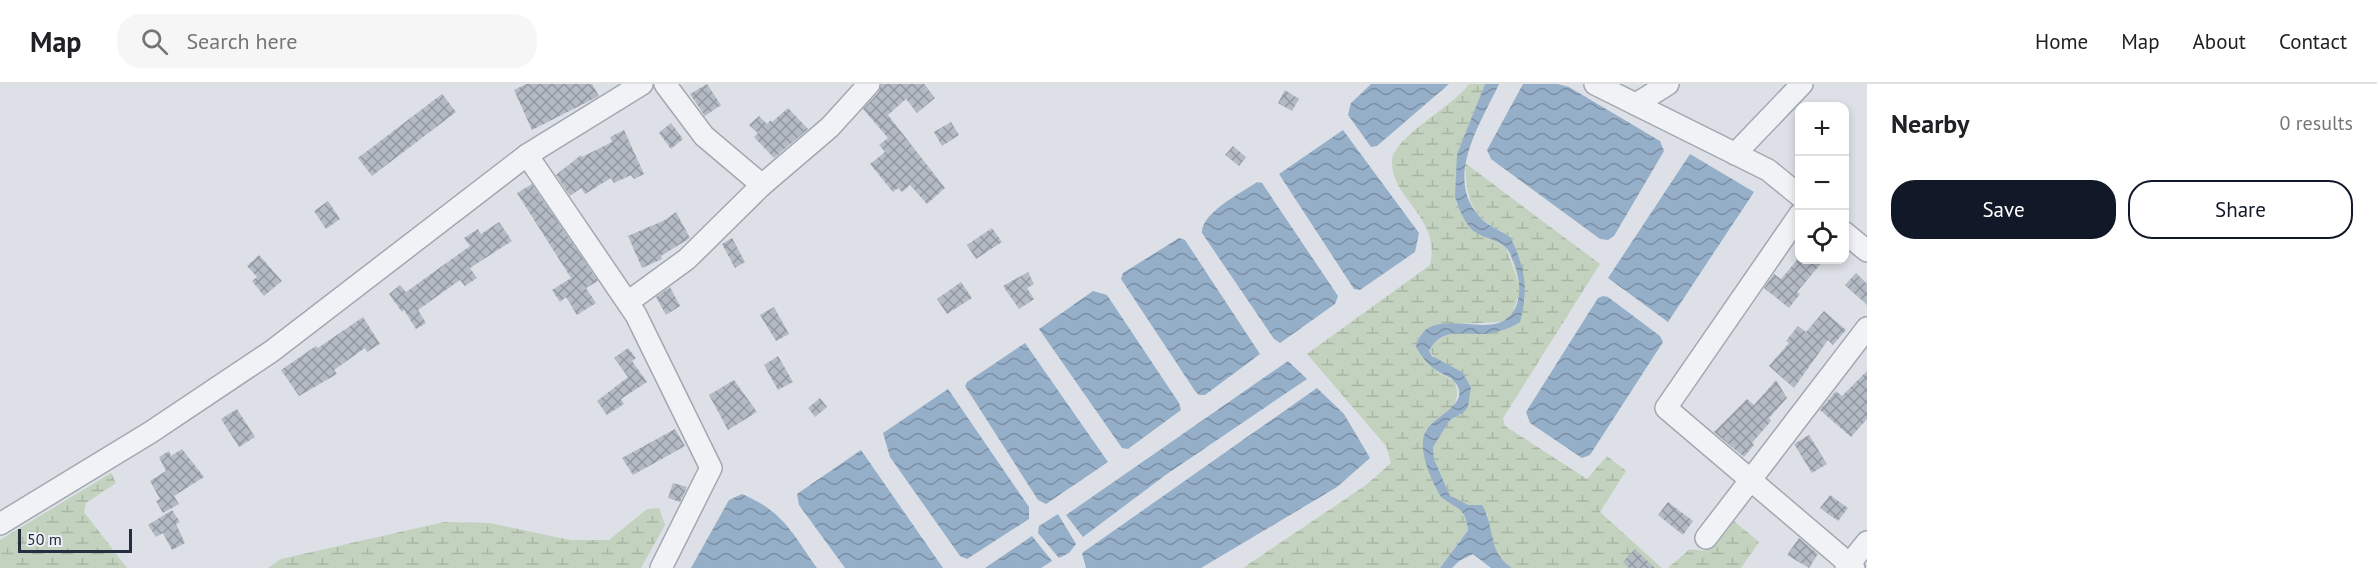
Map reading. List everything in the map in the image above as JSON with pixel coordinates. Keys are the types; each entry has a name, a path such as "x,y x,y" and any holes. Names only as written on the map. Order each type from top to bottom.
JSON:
{"street":[{"path":"0,524 151,432 272,351 526,155 642,84"},
{"path":"665,84 704,136 762,185"},
{"path":"627,302 687,259 762,185 830,127 869,84"},
{"path":"1595,84 1768,170 1795,192"},
{"path":"1636,104 1668,84"},
{"path":"1735,154 1802,84"},
{"path":"526,155 627,302 711,468 661,568"},
{"path":"1795,221 1666,408 1850,567 1867,542"},
{"path":"1849,235 1866,249"},
{"path":"1706,538 1867,328"}],"green space":[{"path":"1469,84 1485,84 1457,154 1456,203 1475,232 1494,239 1506,248 1519,284 1519,294 1512,315 1502,322 1436,325 1417,340 1437,372 1455,381 1457,391 1454,405 1445,416 1425,431 1446,500 1462,511 1468,529 1440,568 1243,568 1366,485 1391,463 1386,446 1307,354 1430,265 1432,249 1429,234 1423,221 1399,186 1392,161 1395,151 1413,131 1451,102"},
{"path":"1465,163 1600,264 1503,418 1505,426 1587,479 1607,456 1626,471 1600,512 1662,568 1512,568 1496,551 1487,513 1450,496 1434,459 1433,447 1450,420 1463,413 1462,372 1436,359 1429,351 1435,342 1452,333 1502,331 1525,301 1503,232 1483,219 1472,205 1467,186"},
{"path":"111,473 116,483 86,503 84,512 127,568 0,568 0,540"},
{"path":"659,508 665,525 641,568 268,568 281,559 444,522 490,523 570,540 609,540 647,509"},
{"path":"1734,521 1759,542 1741,568 1668,568 1690,549 1704,551"}],"water":[{"path":"1371,84 1449,84 1377,146 1371,147 1348,115 1351,103"},
{"path":"1485,84 1499,84 1469,150 1465,168 1465,185 1469,202 1480,217 1511,238 1520,259 1524,279 1523,310 1520,322 1503,330 1446,335 1434,343 1429,351 1432,356 1462,372 1471,387 1468,407 1463,413 1450,420 1433,447 1434,459 1450,496 1469,505 1482,505 1498,554 1512,568 1491,568 1473,554 1459,561 1452,568 1440,568 1468,530 1467,522 1459,509 1441,497 1433,483 1426,465 1423,438 1431,425 1457,401 1459,394 1458,386 1451,378 1430,366 1416,347 1422,334 1431,327 1455,323 1494,324 1505,320 1512,314 1519,296 1518,276 1507,249 1479,234 1468,225 1455,196 1457,154"},
{"path":"1523,84 1558,84 1569,87 1660,141 1664,151 1614,236 1608,240 1600,239 1491,159 1487,150"},
{"path":"1343,130 1419,233 1415,252 1360,290 1354,289 1279,174"},
{"path":"1690,154 1754,192 1668,322 1608,278"},
{"path":"1257,182 1262,183 1338,296 1335,304 1280,343 1274,339 1202,233 1203,226 1215,211"},
{"path":"1179,238 1185,240 1260,354 1205,395 1199,395 1195,391 1121,279 1123,273"},
{"path":"1093,291 1107,295 1179,403 1181,410 1128,449 1122,448 1039,329"},
{"path":"1608,297 1660,336 1663,342 1590,455 1582,458 1530,423 1526,412 1598,298"},
{"path":"1025,343 1108,462 1046,504 1038,500 965,386 967,382"},
{"path":"1288,361 1307,379 1167,474 1083,537 1066,515"},
{"path":"1317,388 1344,414 1370,458 1337,487 1201,568 1086,568 1082,553"},
{"path":"948,389 1029,507 1029,519 967,559 960,556 890,457 883,433"},
{"path":"861,450 943,568 845,568 799,505 797,494"},
{"path":"742,494 778,516 817,568 691,568 729,500"},
{"path":"1058,514 1076,544 1069,553 1059,558 1038,533 1039,526"},
{"path":"1032,536 1052,561 1041,568 985,568"}],"building":[{"path":"526,84 592,84 599,96 532,130 514,90"},
{"path":"707,84 721,105 705,116 690,94"},
{"path":"881,84 924,84 935,98 917,113 906,99 888,115 945,188 927,204 910,185 902,192 898,188 893,192 870,164 885,152 879,145 888,138 863,109 878,93"},
{"path":"1285,90 1299,99 1292,111 1278,103"},
{"path":"442,94 456,112 372,176 358,158"},
{"path":"788,108 808,129 774,158 754,137 758,133 749,125 759,116 767,124 771,120 772,122"},
{"path":"951,122 959,135 942,146 934,132"},
{"path":"671,123 683,139 671,149 659,133"},
{"path":"624,130 644,174 634,179 631,175 614,183 611,178 585,194 581,188 570,196 556,175 581,155 582,157 612,142 610,137"},
{"path":"1233,146 1246,157 1239,166 1225,155"},
{"path":"532,184 598,281 586,288 596,303 577,315 566,297 560,302 552,290 571,278 517,193"},
{"path":"328,201 340,219 326,229 314,211"},
{"path":"676,212 690,238 661,256 662,259 642,268 628,236 665,220"},
{"path":"499,222 512,241 470,268 477,278 465,286 460,280 418,310 426,323 416,329 404,310 402,312 389,294 400,285 406,292 470,246 464,238 478,229 481,234"},
{"path":"992,228 1002,242 976,259 967,245"},
{"path":"732,238 745,262 735,268 722,244"},
{"path":"259,255 282,281 264,296 252,281 257,277 247,266"},
{"path":"1795,262 1821,264 1797,292 1800,294 1789,308 1764,288 1774,274 1781,279"},
{"path":"1028,272 1034,284 1027,288 1034,299 1019,309 1003,286"},
{"path":"1856,273 1867,284 1867,305 1845,285"},
{"path":"961,282 972,298 947,314 937,299"},
{"path":"670,287 680,306 666,315 656,297"},
{"path":"774,307 789,334 776,341 760,315"},
{"path":"1824,311 1846,330 1833,345 1828,340 1794,388 1769,366 1789,343 1786,341 1798,326 1806,332"},
{"path":"363,317 380,344 367,352 365,348 334,370 337,374 299,396 281,370"},
{"path":"628,348 636,358 632,361 647,382 621,399 624,404 607,415 597,401 628,377 614,358"},
{"path":"778,356 793,382 778,390 764,365"},
{"path":"1867,371 1867,419 1851,437 1820,410 1836,391 1842,396"},
{"path":"734,380 757,412 728,430 709,395"},
{"path":"1776,380 1787,398 1769,418 1771,421 1752,443 1754,445 1744,457 1714,432 1747,399 1754,405"},
{"path":"820,398 827,407 815,417 808,408"},
{"path":"237,409 255,437 239,447 221,419"},
{"path":"675,429 685,446 633,475 622,458"},
{"path":"1809,435 1827,464 1812,473 1794,444"},
{"path":"182,449 204,477 174,496 179,504 163,513 156,501 160,499 150,481 166,471 159,457 169,451 171,456"},
{"path":"673,483 687,487 680,502 668,498"},
{"path":"1830,495 1848,508 1838,521 1820,508"},
{"path":"1668,502 1693,521 1683,535 1658,515"},
{"path":"172,510 180,522 176,524 185,543 172,550 163,533 156,537 148,525"},
{"path":"1799,538 1818,554 1809,568 1787,555"},
{"path":"1635,549 1655,568 1629,568 1623,562"}]}
